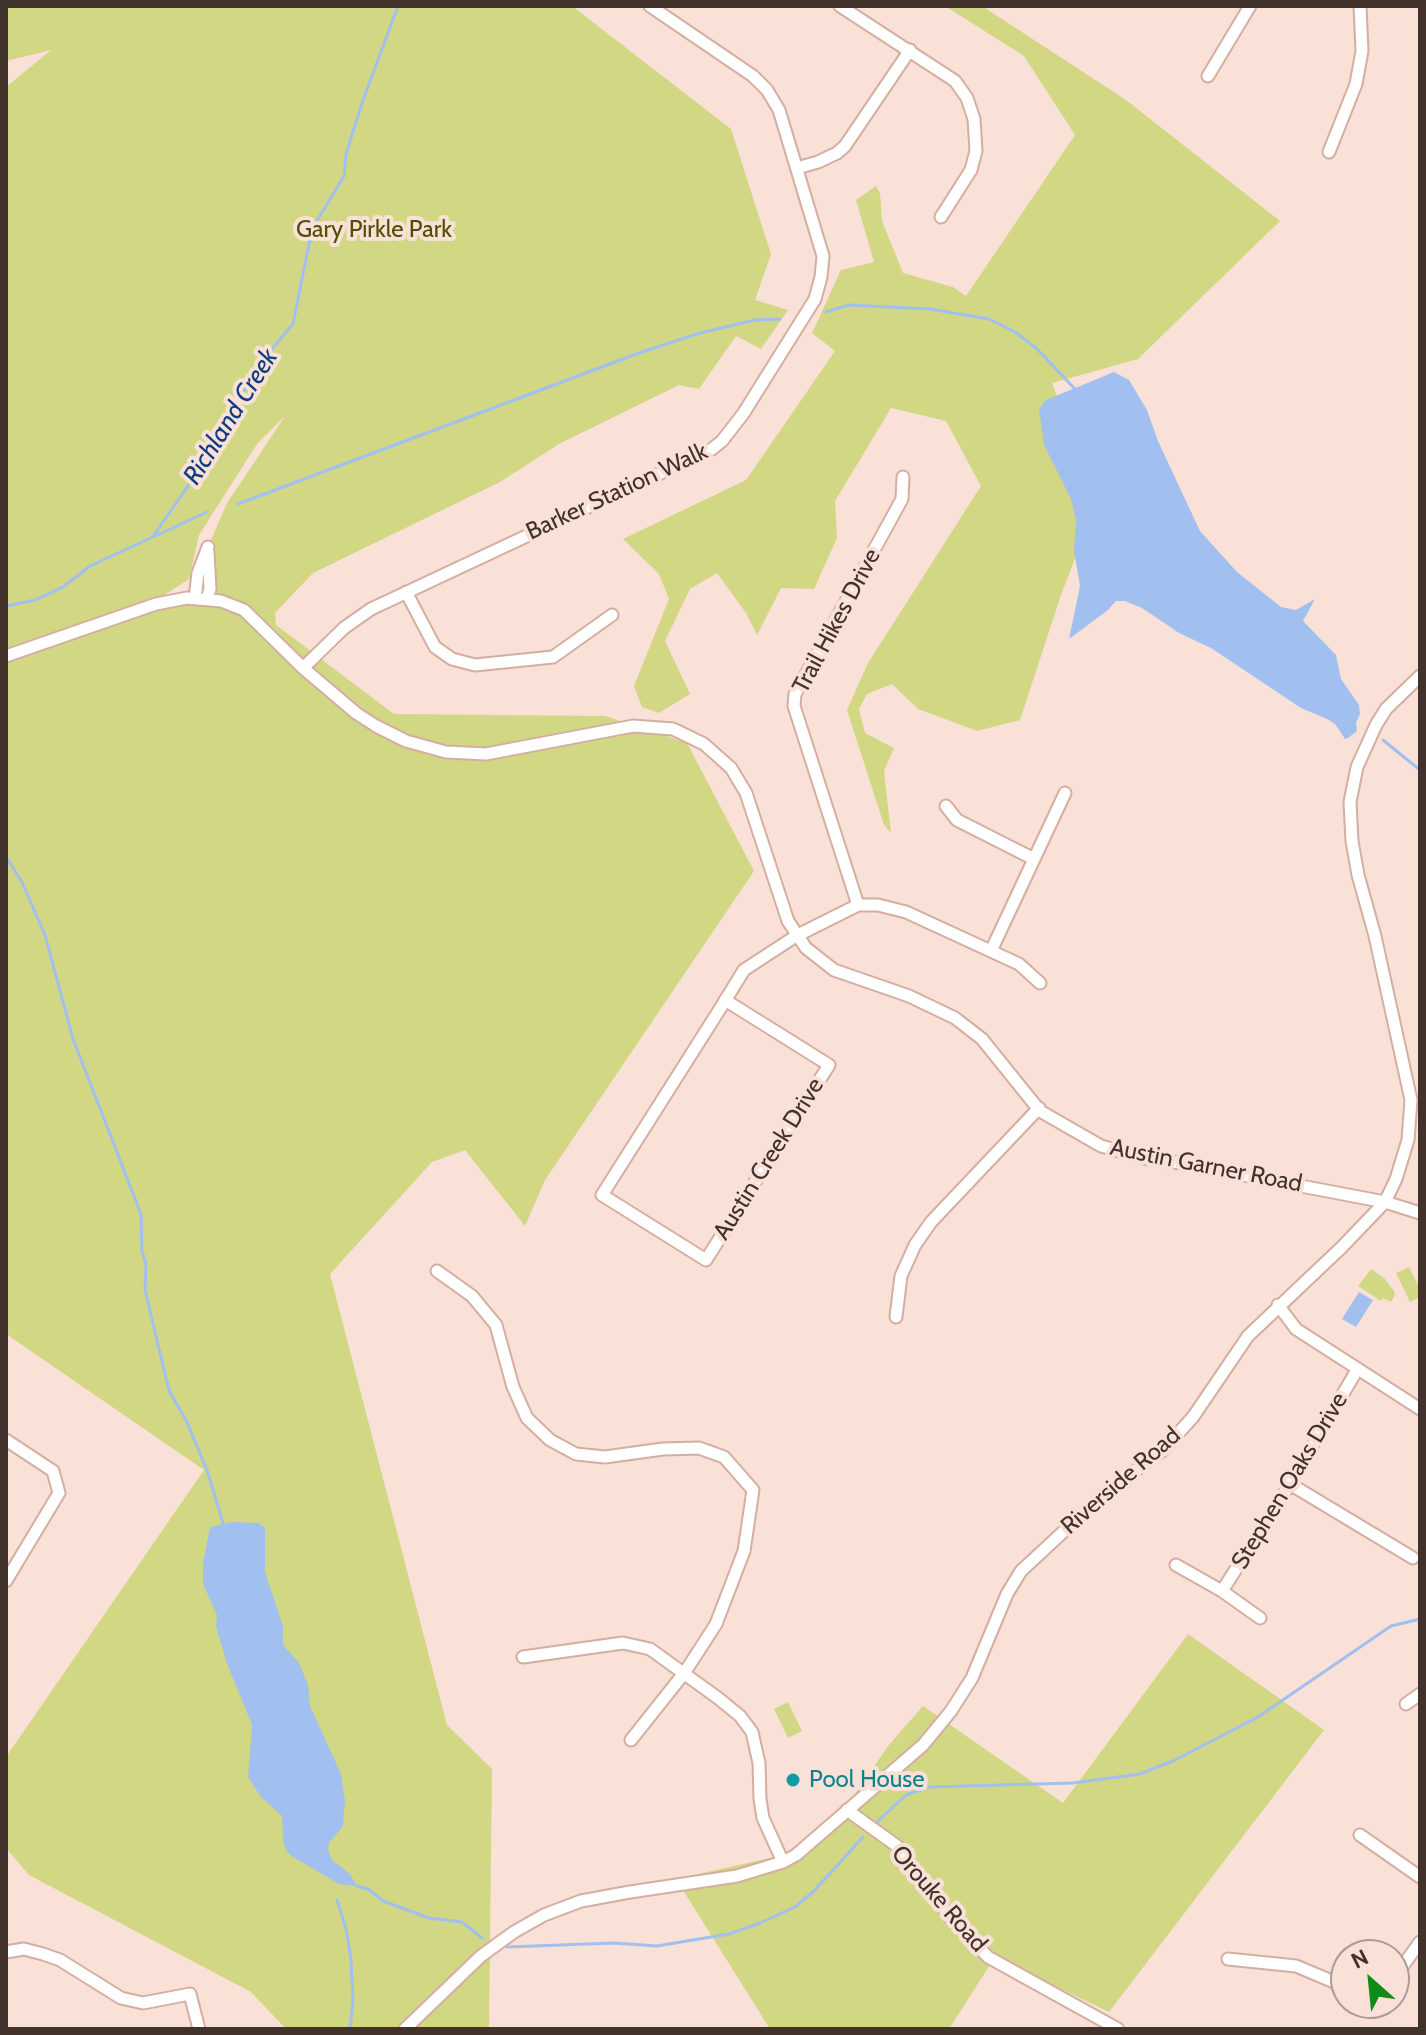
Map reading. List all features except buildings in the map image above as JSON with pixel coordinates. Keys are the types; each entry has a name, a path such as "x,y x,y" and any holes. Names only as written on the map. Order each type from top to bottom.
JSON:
{"street":[{"name":"Barker Station Walk","path":"303,668 344,628 371,609 712,449 743,414 815,299 823,256 779,110 767,90 753,76 650,6"},
{"path":"840,6 955,81 967,98 974,119 976,151 971,170 941,217"},
{"path":"1208,76 1250,6"},
{"path":"1329,152 1356,84 1362,51 1360,6"},
{"path":"797,168 818,162 845,146 910,50"},
{"name":"Trail Hikes Drive","path":"858,905 794,706 795,694 902,499 903,477"},
{"path":"406,592 435,647 452,659 475,665 553,657 612,615"},
{"name":"Austin Garner Road","path":"6,656 156,604 201,599 221,601 244,610 303,668 376,726 406,741 446,752 486,754 633,726 673,729 695,738 731,768 746,793 788,921 806,948 834,970 909,996 955,1018 982,1039 1039,1108 1067,1128 1101,1146 1144,1158 1385,1202 1420,1213"},
{"name":"Riverside Road","path":"405,2029 481,1956 544,1915 581,1901 737,1876 796,1855 923,1745 951,1711 972,1678 1007,1594 1021,1571 1103,1495 1163,1450 1193,1417 1248,1336 1385,1202 1408,1140 1411,1100 1375,936 1358,875 1350,802 1357,767 1376,725 1386,709 1420,676"},
{"path":"991,951 1065,793"},
{"path":"946,806 957,820 1034,859"},
{"path":"858,905 878,905 906,912 1019,964 1040,983"},
{"name":"Austin Creek Drive","path":"725,1000 829,1065 706,1260 602,1195 725,1000 744,970 796,936 858,905"},
{"path":"896,1317 901,1276 915,1245 931,1222 1039,1108"},
{"path":"437,1271 472,1296 496,1325 513,1387 527,1418 550,1440 576,1454 605,1457 663,1449 699,1448 724,1457 753,1490 744,1551 716,1624 685,1672 631,1740"},
{"path":"1278,1305 1296,1329 1420,1409"},
{"name":"Stephen Oaks Drive","path":"1222,1591 1357,1370"},
{"path":"6,1440 53,1471 59,1493 6,1581"},
{"path":"1290,1484 1413,1558"},
{"path":"1176,1565 1222,1591 1260,1618"},
{"path":"523,1657 623,1643 650,1649 685,1672 740,1716 752,1732 759,1763 763,1818 783,1862"},
{"path":"1406,1704 1420,1694"},
{"name":"Orouke Road","path":"847,1810 897,1846 953,1921 988,1957 1118,2029"},
{"path":"1360,1835 1420,1877"},
{"path":"6,1952 24,1949 60,1960 121,1998 143,2003 190,1994 199,2029"},
{"path":"1228,1959 1296,1966 1330,1980"}],"green space":[{"name":"Gary Pirkle Park","path":"6,6 572,6 731,129 771,254 755,300 788,310 761,349 736,336 699,389 679,385 559,444 500,482 313,573 275,613 276,625 394,714 605,716 687,743 754,871 545,1180 525,1226 465,1150 432,1162 330,1274 447,1725 492,1769 489,2029 286,2029 251,1992 29,1875 6,1848 6,1757 204,1470 6,1334 6,87 51,50 6,61","holes":["285,416 227,503 208,547 210,589 238,603 160,598 189,579 199,535 257,444"]},
{"path":"945,6 982,6 1126,100 1280,221 1138,359 1052,383 1097,500 1060,598 1020,720 977,731 918,709 892,684 867,694 859,709 865,733 894,748 884,771 891,833 884,825 847,710 868,663 981,486 946,421 891,408 835,501 837,538 814,589 781,588 757,635 746,613 717,573 690,589 665,641 690,694 659,713 642,707 634,686 669,599 659,574 623,539 746,480 835,351 812,333 841,270 874,262 856,200 876,186 880,193 882,221 903,273 953,287 966,296 1075,135 1024,56"},
{"path":"1409,1267 1420,1289 1420,1297 1410,1302 1396,1273"},
{"path":"1371,1269 1384,1278 1394,1291 1391,1302 1383,1298 1381,1301 1358,1286"},
{"path":"1188,1634 1324,1730 1109,2012 995,1957 949,2029 770,2029 676,1879 797,1852 846,1807 888,1746 923,1706 1063,1803"},
{"path":"788,1702 802,1731 788,1738 774,1709"}],"water":[{"path":"1114,372 1129,380 1147,410 1200,531 1237,572 1281,607 1296,610 1315,599 1303,621 1336,655 1341,679 1359,705 1357,731 1348,738 1345,739 1335,724 1327,719 1301,708 1211,648 1125,601 1116,601 1069,639 1080,586 1074,551 1076,520 1071,499 1044,445 1039,409 1046,400"},
{"path":"1359,1292 1373,1300 1356,1327 1342,1319"},
{"path":"232,1522 258,1523 265,1528 265,1572 283,1626 283,1645 299,1663 308,1685 310,1706 341,1774 345,1801 343,1826 329,1843 328,1850 332,1860 350,1874 357,1886 339,1884 286,1850 282,1816 261,1797 248,1777 252,1725 226,1661 216,1626 217,1615 203,1584 203,1564 210,1527"}],"waterway":[{"name":"Richland Creek","path":"154,535 197,473 259,364 293,324 312,229 344,176 346,154 362,103 398,6"},
{"path":"826,312 849,305 930,309 989,319 1015,332 1037,349 1074,388"},
{"path":"238,504 639,353 700,333 755,320 780,319"},
{"name":"Richland Creek","path":"6,606 35,600 63,587 90,566 207,512"},
{"path":"1383,740 1420,770"},
{"path":"6,857 22,882 45,935 73,1039 141,1214 145,1290 170,1393 186,1420 207,1470 223,1523"},
{"path":"877,1822 906,1795 929,1787 1073,1783 1140,1774 1173,1761 1258,1717 1391,1626 1420,1619"},
{"path":"507,1947 614,1943 657,1946 729,1934 795,1907 814,1891 863,1837"},
{"path":"357,1886 368,1889 383,1901 429,1918 462,1922 482,1938"},
{"path":"337,1900 351,1959 353,2001 350,2029"}],"place":[{"name":"Pool House","path":"793,1780"}]}
